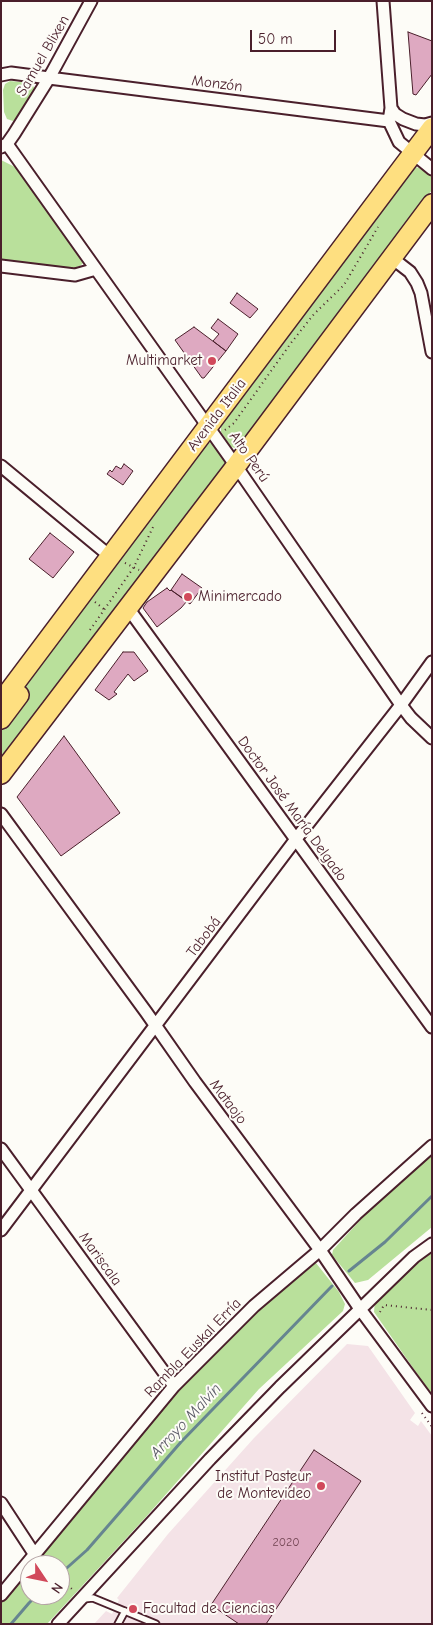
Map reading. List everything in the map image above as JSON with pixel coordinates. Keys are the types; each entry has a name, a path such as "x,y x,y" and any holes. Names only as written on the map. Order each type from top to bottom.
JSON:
{"main road":[{"name":"Avenida Italia","path":"1,702 432,128"},
{"path":"1,774 236,466 432,204"},
{"path":"1,719 27,684 37,655"}],"street":[{"name":"Samuel Blixen","path":"4,145 14,134 49,78 91,1"},
{"path":"383,1 391,108 389,121 399,142 432,169"},
{"name":"Monzón","path":"1,75 11,73 389,121"},
{"path":"391,108 395,114 409,121 425,125 432,124"},
{"name":"Alto Perú","path":"4,145 209,426 411,718 432,738"},
{"path":"392,258 410,272 417,283 421,293 432,352"},
{"path":"1,266 75,275 96,269"},
{"path":"1,466 111,557"},
{"name":"Doctor José María Delgado","path":"123,614 296,839 432,1027"},
{"name":"Tabobá","path":"1,1230 432,662"},
{"name":"Mataojo","path":"1,814 432,1406"},
{"name":"Rambla Euskal Erría","path":"35,1555 174,1386 254,1306 320,1250 356,1214 432,1146"},
{"name":"Mariscala","path":"1,1149 174,1386"},
{"path":"58,1624 210,1459 280,1387 414,1257 432,1244"},
{"path":"1,1503 35,1555"},
{"name":"Rambla Euskal Erría","path":"1,1595 20,1573"}],"lane":[{"path":"81,1599 93,1598 156,1624"},
{"path":"118,1624 126,1612"}],"path":[{"path":"111,557 134,567 151,578"},
{"path":"83,594 123,614"},
{"path":"380,1312 384,1305 432,1310"}],"shaded area":[{"name":"Institut Pasteur de Montevideo","path":"347,1344 368,1346 415,1413 410,1420 418,1426 421,1421 432,1436 432,1624 94,1624 106,1611 112,1614 119,1600 117,1598 168,1534 254,1438"}],"green space":[{"path":"10,81 29,83 34,87 18,119 13,121 7,119 4,112 3,90 5,84"},
{"path":"1,160 17,168 81,258 83,263 80,266 73,268 1,260"},
{"path":"415,167 423,169 432,176 432,190 238,446 235,448 231,447 221,432 221,424"},
{"path":"207,442 213,444 225,462 223,467 1,761 1,712"},
{"path":"432,1153 432,1227 368,1280 355,1283 332,1255 333,1250 364,1216"},
{"path":"432,1250 432,1395 374,1312 375,1300"},
{"path":"316,1263 339,1292 345,1304 343,1311 259,1389 145,1518 70,1599 70,1555 40,1555 153,1418 182,1386 248,1317 304,1270"},
{"path":"20,1579 20,1605 65,1605 47,1624 1,1624 1,1601"}],"building":[{"path":"408,32 432,41 432,74 416,95 413,94"},
{"path":"237,293 258,309 250,318 230,303"},
{"path":"218,319 238,334 226,351 213,341 219,334 211,328"},
{"path":"194,327 226,351 204,378 202,378 175,340"},
{"path":"124,464 133,471 123,485 107,474 110,470 112,472 116,466 121,469"},
{"path":"50,533 74,552 53,578 29,559"},
{"path":"182,574 202,588 190,604 171,590"},
{"path":"167,588 187,601 157,627 143,608 147,602"},
{"path":"123,652 134,652 148,671 134,681 128,674 114,692 117,694 109,700 95,690"},
{"path":"64,736 120,813 61,856 17,797"},
{"name":"Institut Pasteur de Montevideo","path":"314,1450 361,1481 266,1624 239,1624 211,1605"}],"waterway":[{"name":"Arroyo Malvín","path":"349,1271 385,1242 432,1196"},
{"name":"Arroyo Malvín","path":"70,1565 87,1550 181,1442 332,1286"},
{"name":"Arroyo Malvín","path":"11,1624 27,1605"}],"place":[{"name":"Multimarket","path":"212,361"},
{"name":"Minimercado","path":"188,597"},
{"name":"Institut Pasteur de Montevideo","path":"321,1486"},
{"name":"Facultad de Ciencias","path":"133,1609"}]}
